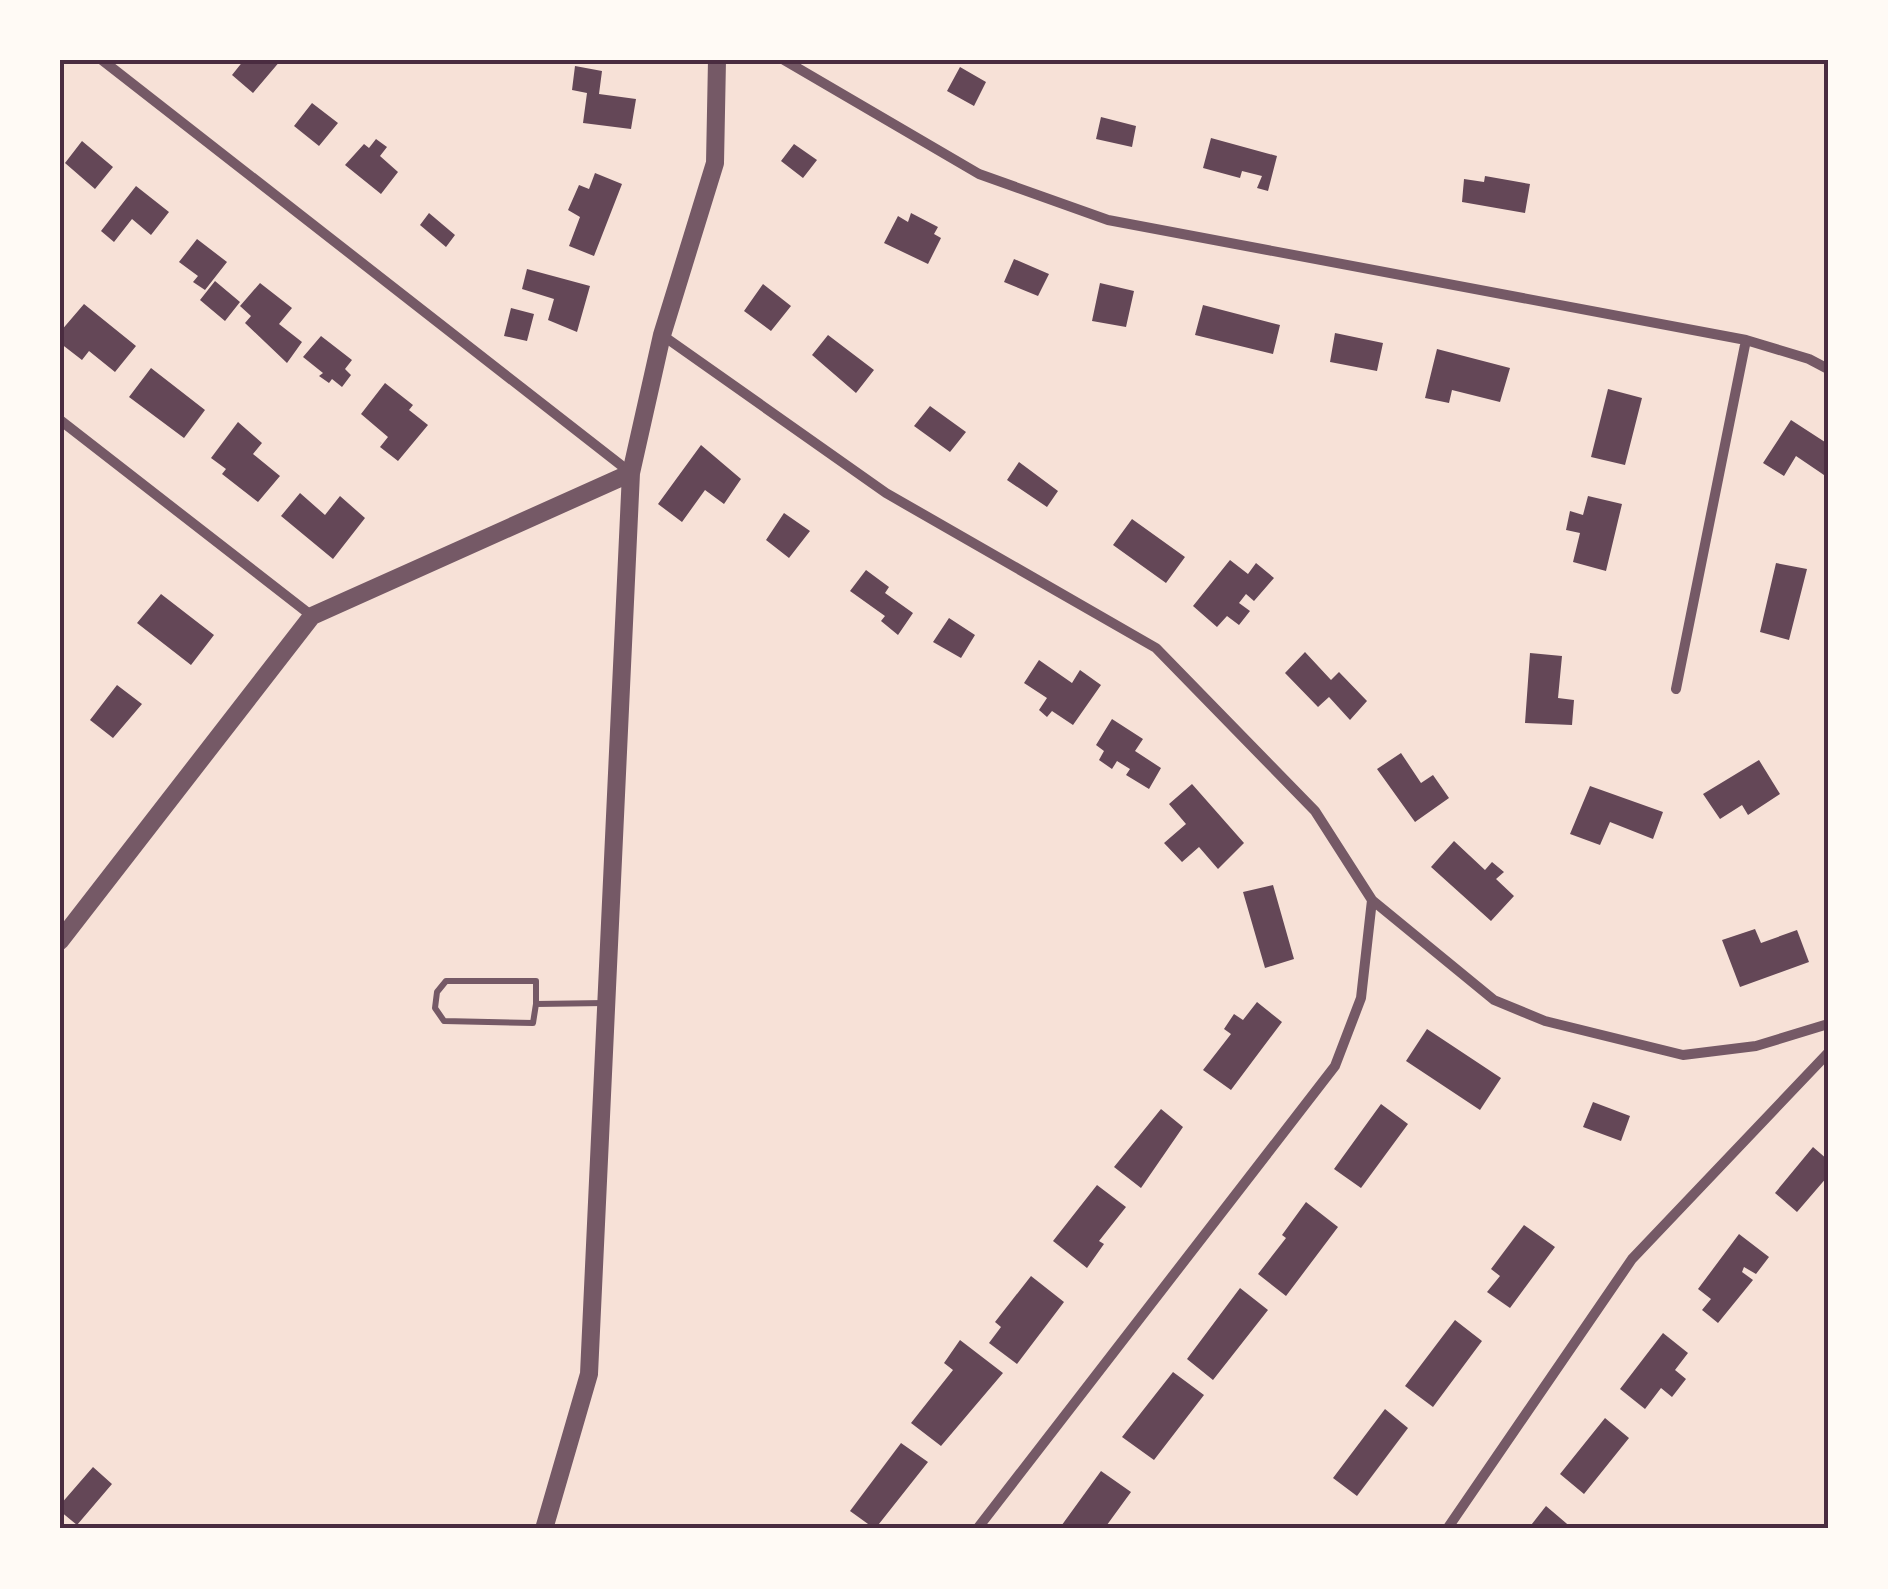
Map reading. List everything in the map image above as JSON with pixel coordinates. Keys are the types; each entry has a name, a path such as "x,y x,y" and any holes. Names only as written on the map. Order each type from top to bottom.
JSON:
{"street":[{"path":"102,60 630,472"},
{"path":"544,1529 588,1374 630,472 662,335 715,162 717,60"},
{"path":"784,60 979,174 1108,220 1746,340 1809,358 1828,369"},
{"path":"662,335 886,492 1156,648 1315,812 1372,900 1494,1000 1545,1021 1683,1055 1756,1046 1828,1024"},
{"path":"1676,689 1746,340"},
{"path":"60,420 312,616"},
{"path":"60,941 312,616 630,472"},
{"path":"977,1529 1335,1066 1361,998 1372,900"},
{"path":"1447,1529 1632,1260 1828,1053"}],"lane":[{"path":"446,980 536,981 536,1004 533,1024 444,1021 435,1008 437,992 446,980"},
{"path":"536,1004 606,1003"}],"building":[{"path":"244,60 281,60 253,93 232,75"},
{"path":"575,66 602,71 599,94 636,99 631,129 583,123 587,93 572,90"},
{"path":"960,67 986,82 974,106 947,91"},
{"path":"312,103 338,123 319,146 294,126"},
{"path":"1101,117 1136,126 1132,147 1096,139"},
{"path":"1211,138 1277,156 1268,191 1257,188 1262,176 1242,171 1240,178 1203,168"},
{"path":"376,139 387,147 380,156 398,172 381,194 345,165 364,144 369,148"},
{"path":"82,141 113,167 95,189 65,163"},
{"path":"794,144 817,160 803,178 781,161"},
{"path":"595,173 622,184 594,256 569,246 580,217 568,210 579,185 589,189"},
{"path":"1485,176 1530,184 1525,213 1462,202 1464,179 1484,182"},
{"path":"136,186 169,212 151,235 132,219 114,242 101,231"},
{"path":"429,213 455,235 446,247 420,225"},
{"path":"911,213 938,227 934,234 941,238 928,264 884,243 898,216 908,222"},
{"path":"197,239 227,262 205,290 193,282 198,276 179,262"},
{"path":"1014,259 1049,274 1038,296 1004,282"},
{"path":"527,269 590,286 577,332 548,320 554,299 522,289"},
{"path":"215,281 240,302 225,321 200,300"},
{"path":"260,283 292,308 279,324 302,342 287,363 245,323 251,316 240,306"},
{"path":"1100,283 1134,291 1126,327 1092,321"},
{"path":"763,284 791,306 771,331 744,311"},
{"path":"84,304 136,346 115,372 89,351 82,360 60,343 60,332"},
{"path":"1203,305 1280,325 1273,354 1195,335"},
{"path":"511,308 534,314 527,341 504,336"},
{"path":"1335,333 1383,343 1377,371 1330,362"},
{"path":"828,335 874,370 856,393 812,355"},
{"path":"321,336 352,360 345,369 351,375 342,387 319,376 323,373 303,357"},
{"path":"1437,349 1510,368 1500,402 1452,390 1449,403 1425,398"},
{"path":"151,368 205,410 184,438 129,397"},
{"path":"385,383 413,405 409,410 428,425 398,461 380,447 388,437 361,414"},
{"path":"1608,389 1642,398 1625,465 1591,457"},
{"path":"930,406 966,432 950,452 914,426"},
{"path":"1791,420 1828,444 1824,475 1796,456 1784,476 1763,463"},
{"path":"238,422 262,443 253,454 280,476 258,502 222,474 226,469 211,458"},
{"path":"701,445 741,479 724,504 705,490 682,522 658,504"},
{"path":"1019,462 1058,491 1047,507 1007,480"},
{"path":"300,493 325,515 340,496 365,518 333,559 281,516"},
{"path":"1588,496 1622,504 1606,571 1573,562 1580,533 1566,530 1570,511 1583,515"},
{"path":"784,513 810,531 789,558 766,540"},
{"path":"1132,519 1185,557 1166,583 1113,545"},
{"path":"1230,560 1248,574 1256,563 1274,578 1254,601 1246,594 1239,603 1250,611 1239,625 1227,616 1217,627 1193,606"},
{"path":"1776,563 1807,569 1789,640 1760,632"},
{"path":"866,570 889,587 885,593 913,613 898,635 881,621 885,616 850,591"},
{"path":"161,594 214,635 191,665 137,623"},
{"path":"949,618 975,635 961,658 933,642"},
{"path":"1305,652 1331,680 1339,672 1367,701 1350,720 1329,697 1318,707 1285,673"},
{"path":"1530,653 1562,656 1558,698 1574,700 1572,725 1525,723"},
{"path":"1039,660 1072,683 1080,670 1101,685 1073,725 1052,711 1047,717 1039,710 1047,698 1024,683"},
{"path":"117,685 142,704 113,738 90,720"},
{"path":"1112,719 1143,739 1135,751 1161,768 1149,789 1126,775 1130,769 1117,761 1112,769 1099,760 1104,751 1096,745"},
{"path":"1401,753 1421,783 1433,775 1449,798 1415,822 1377,769"},
{"path":"1759,760 1780,794 1748,815 1742,805 1720,819 1703,794"},
{"path":"1192,784 1244,843 1218,869 1199,847 1182,862 1164,843 1186,824 1169,804"},
{"path":"1590,786 1663,812 1653,839 1610,822 1600,845 1570,834"},
{"path":"1454,841 1485,870 1492,862 1504,872 1496,879 1514,896 1491,921 1431,867"},
{"path":"1273,885 1294,959 1265,968 1243,892"},
{"path":"1755,929 1761,943 1797,930 1809,962 1740,987 1722,940"},
{"path":"1257,1002 1282,1022 1231,1090 1203,1070 1231,1034 1224,1029 1234,1014 1243,1020"},
{"path":"1427,1029 1501,1078 1480,1110 1406,1061"},
{"path":"1593,1102 1630,1116 1621,1141 1583,1127"},
{"path":"1381,1104 1408,1124 1361,1188 1334,1169"},
{"path":"1161,1109 1183,1127 1141,1188 1114,1167"},
{"path":"1813,1147 1828,1160 1828,1176 1797,1212 1775,1193"},
{"path":"1097,1185 1126,1207 1099,1241 1104,1244 1087,1268 1053,1241"},
{"path":"1306,1202 1338,1227 1286,1296 1258,1274 1286,1238 1282,1235"},
{"path":"1524,1225 1555,1247 1510,1308 1487,1292 1500,1276 1491,1269"},
{"path":"1739,1234 1769,1257 1756,1274 1744,1267 1742,1272 1753,1280 1718,1323 1702,1310 1711,1299 1698,1289"},
{"path":"1031,1276 1064,1302 1017,1364 989,1343 1001,1327 995,1322"},
{"path":"1240,1288 1268,1310 1213,1380 1187,1359"},
{"path":"1455,1320 1482,1341 1433,1407 1405,1386"},
{"path":"1663,1333 1688,1353 1675,1370 1686,1379 1672,1397 1661,1388 1645,1409 1620,1389"},
{"path":"960,1340 1003,1373 941,1446 911,1423 953,1370 944,1363"},
{"path":"1173,1372 1204,1395 1154,1460 1122,1437"},
{"path":"1385,1409 1408,1428 1357,1496 1333,1478"},
{"path":"1605,1418 1629,1438 1584,1494 1560,1474"},
{"path":"901,1443 928,1462 875,1529 850,1511"},
{"path":"93,1467 112,1484 77,1525 60,1511 60,1505"},
{"path":"1101,1471 1131,1492 1104,1529 1059,1529"},
{"path":"1546,1506 1573,1529 1528,1529"}]}
